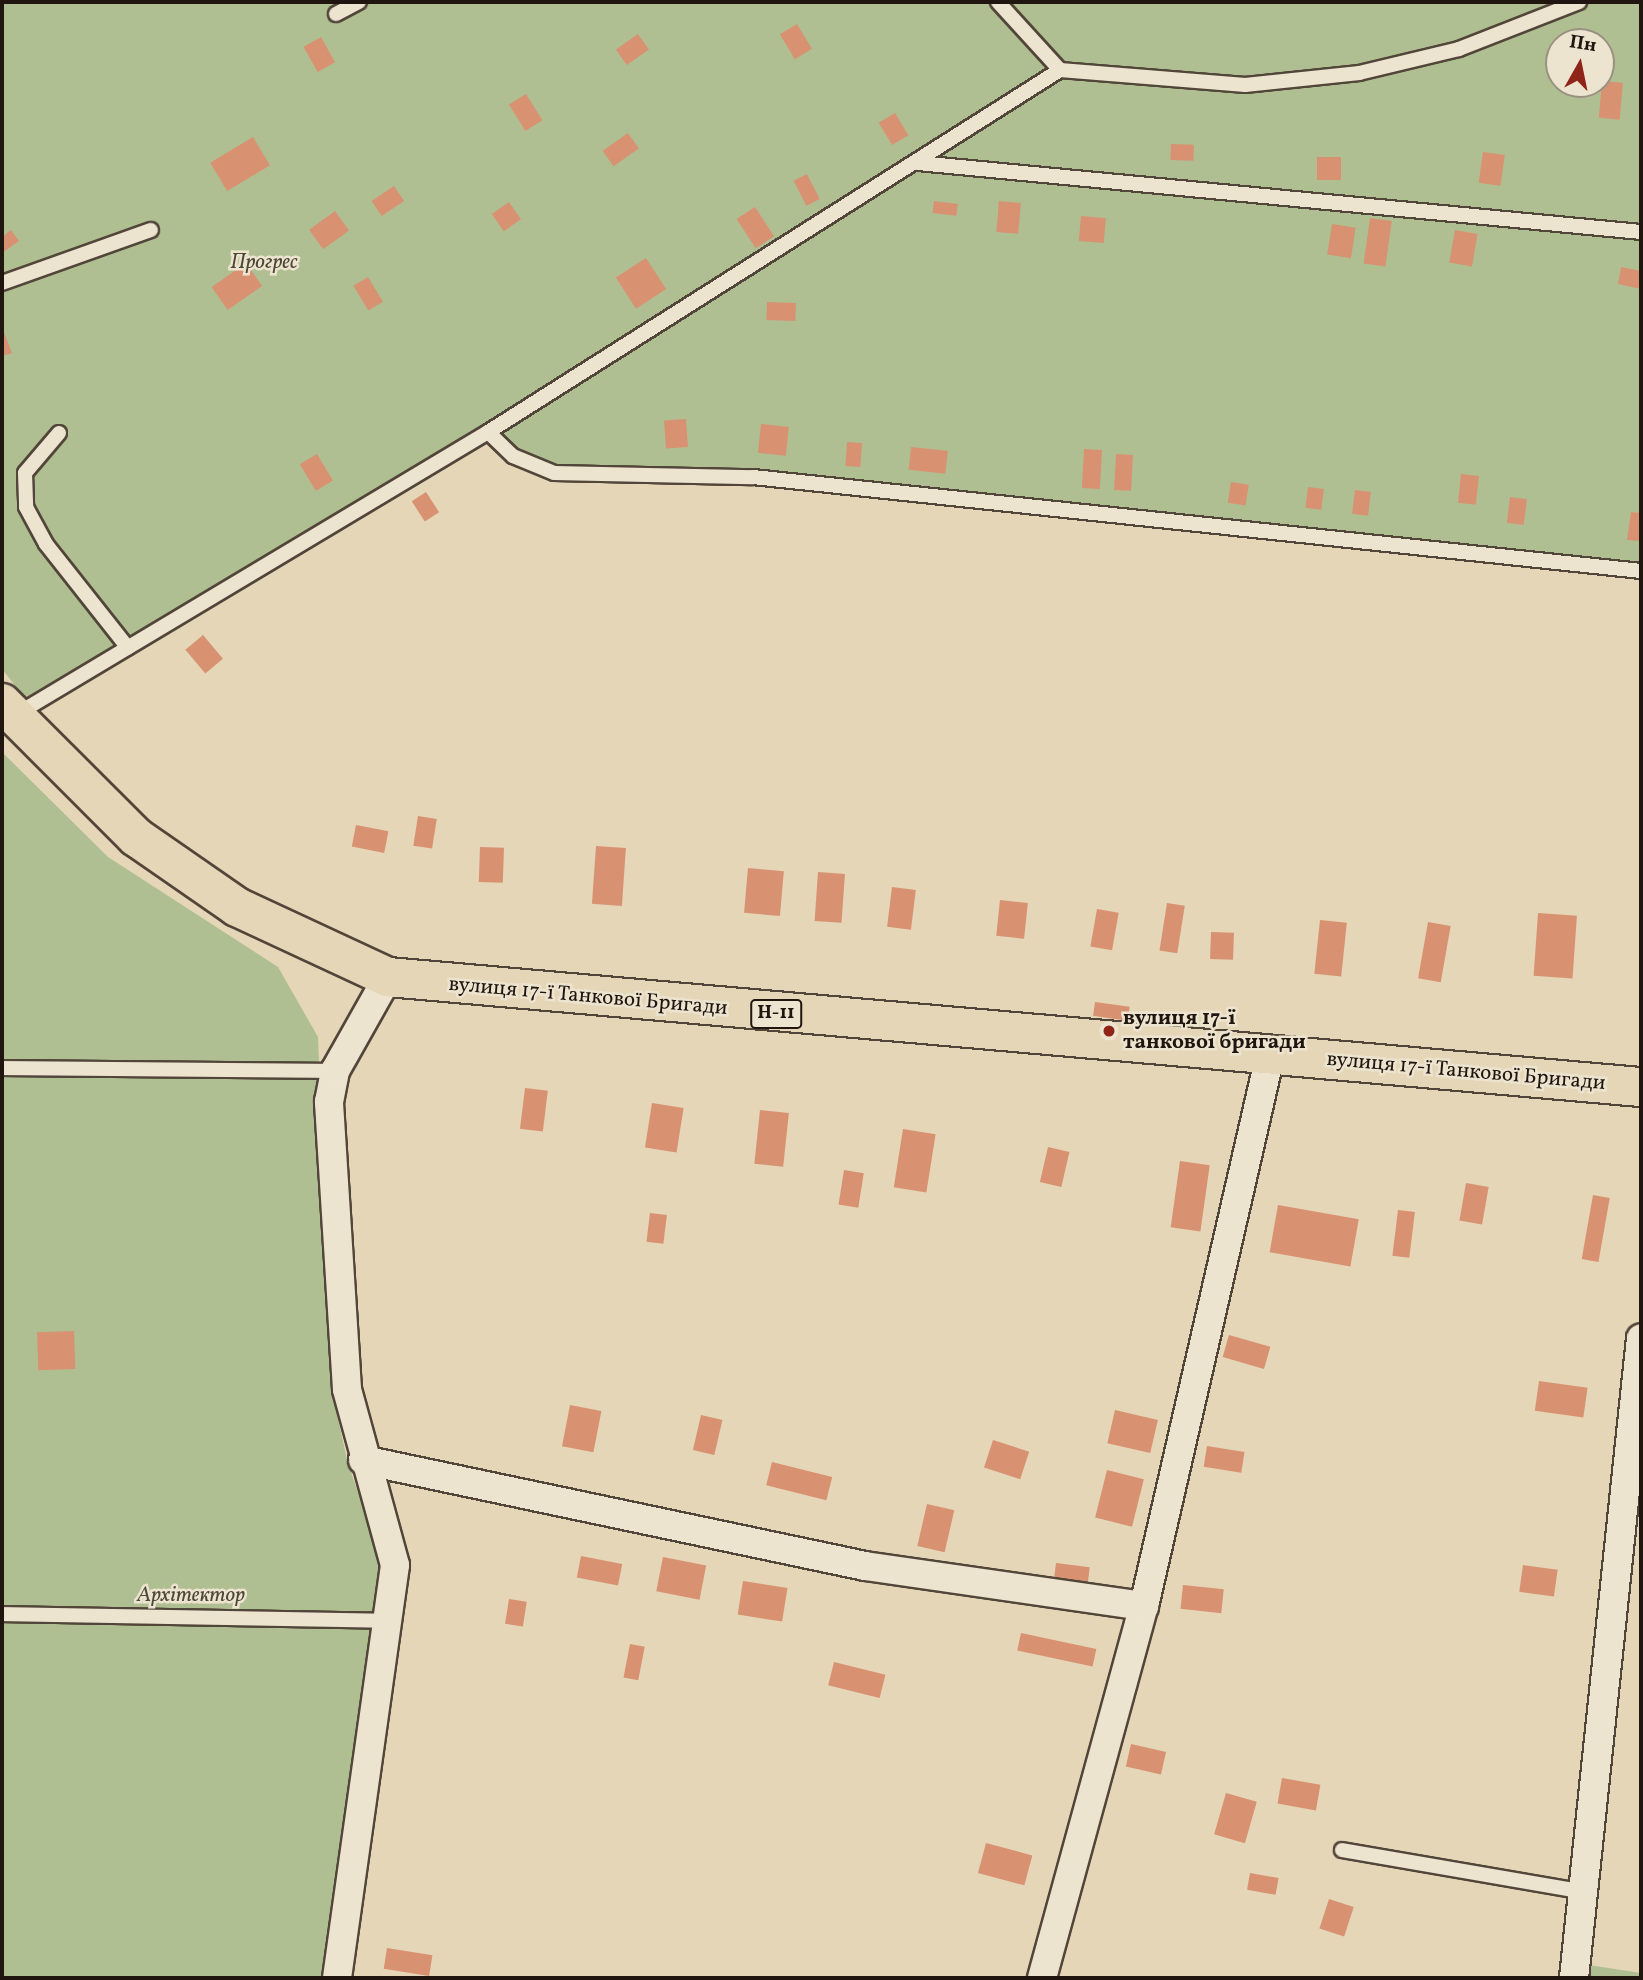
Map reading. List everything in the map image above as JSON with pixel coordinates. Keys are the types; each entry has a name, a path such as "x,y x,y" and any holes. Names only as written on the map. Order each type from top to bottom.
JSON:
{"main road":[{"name":"вулиця 17-ї Танкової Бригади","path":"7,709 136,837 237,907 388,977 1641,1087"}],"street":[{"path":"337,1978 391,1621 395,1565 363,1460 347,1389 329,1102 335,1071 388,977"},
{"path":"1042,1978 1144,1606 1270,1056"},
{"path":"1574,1978 1641,1338"},
{"path":"363,1460 865,1566 1144,1606"}],"lane":[{"path":"336,14 359,2"},
{"path":"998,2 1060,70"},
{"path":"7,709 128,648 488,432 918,163 1060,70 1245,85 1359,72 1459,49 1579,2"},
{"path":"918,163 1641,232"},
{"path":"2,283 151,230"},
{"path":"488,432 513,456 554,473 753,477 1641,571"},
{"path":"59,433 25,474 26,508 46,544 128,648"},
{"path":"2,1069 335,1071"},
{"path":"2,1614 391,1621"},
{"path":"1342,1850 1585,1892"}],"green space":[{"name":"Прогрес","path":"2,2 1641,2 1641,571 753,477 554,473 513,456 488,432 33,708 2,669"},
{"name":"Архітектор","path":"2,752 108,857 278,967 318,1037 332,1392 348,1464 382,1560 382,1610 323,1978 2,1978"},
{"path":"1582,1964 1641,1973 1641,1978 1581,1978"}],"building":[{"path":"797,24 812,49 795,59 780,34"},
{"path":"638,34 649,50 627,65 616,49"},
{"path":"321,37 335,62 318,72 304,47"},
{"path":"1615,82 1623,83 1620,120 1599,118 1601,98 1615,98"},
{"path":"526,94 542,120 525,131 509,105"},
{"path":"895,113 908,135 892,145 879,123"},
{"path":"628,133 639,149 614,166 603,151"},
{"path":"253,137 270,165 227,191 210,163"},
{"path":"1171,144 1194,145 1193,161 1170,160"},
{"path":"1483,152 1505,155 1500,186 1479,183"},
{"path":"1317,157 1341,157 1341,180 1317,180"},
{"path":"807,174 820,199 806,206 794,181"},
{"path":"394,186 404,201 382,216 372,201"},
{"path":"934,201 958,204 956,216 933,213"},
{"path":"999,201 1021,203 1018,234 996,232"},
{"path":"509,202 521,219 504,231 492,214"},
{"path":"755,207 774,236 756,248 737,219"},
{"path":"335,211 349,230 323,249 309,230"},
{"path":"1081,216 1106,218 1104,243 1079,241"},
{"path":"1370,218 1392,221 1385,267 1364,264"},
{"path":"1332,224 1356,228 1351,258 1327,255"},
{"path":"11,230 19,241 2,253 2,237"},
{"path":"1455,230 1478,234 1472,266 1449,262"},
{"path":"646,258 666,289 636,309 616,278"},
{"path":"246,263 262,286 228,310 212,287"},
{"path":"1621,267 1641,271 1641,289 1618,284"},
{"path":"368,277 383,302 368,311 353,286"},
{"path":"767,302 796,303 795,321 766,320"},
{"path":"2,327 12,353 2,356"},
{"path":"686,419 688,447 666,448 664,421"},
{"path":"761,424 789,427 786,456 758,453"},
{"path":"847,442 862,443 860,467 845,466"},
{"path":"911,447 948,451 945,474 909,470"},
{"path":"1084,449 1102,450 1100,489 1082,488"},
{"path":"317,454 333,481 316,491 300,464"},
{"path":"1116,454 1133,455 1131,491 1114,490"},
{"path":"1461,474 1479,476 1476,505 1458,503"},
{"path":"1231,482 1249,485 1245,506 1228,503"},
{"path":"1308,487 1324,489 1321,510 1305,508"},
{"path":"1355,490 1371,492 1368,516 1352,514"},
{"path":"426,492 439,512 425,521 412,501"},
{"path":"1510,497 1527,499 1524,525 1507,523"},
{"path":"1631,512 1641,513 1640,541 1627,540"},
{"path":"203,635 223,659 205,674 185,650"},
{"path":"418,816 437,819 432,849 413,846"},
{"path":"356,825 388,831 384,853 352,847"},
{"path":"596,846 626,848 622,906 592,904"},
{"path":"480,847 504,848 503,883 479,882"},
{"path":"748,868 784,871 780,916 744,913"},
{"path":"818,872 845,874 842,923 815,921"},
{"path":"892,887 916,890 911,930 887,927"},
{"path":"1000,900 1028,903 1024,939 996,936"},
{"path":"1167,903 1185,906 1177,953 1159,950"},
{"path":"1097,909 1119,913 1112,950 1090,946"},
{"path":"1538,913 1577,916 1573,979 1534,976"},
{"path":"1320,920 1347,923 1341,977 1314,974"},
{"path":"1428,922 1451,926 1441,982 1418,978"},
{"path":"1211,932 1234,933 1233,960 1210,959"},
{"path":"1095,1002 1130,1007 1128,1021 1093,1016"},
{"path":"525,1088 548,1091 543,1131 520,1129"},
{"path":"652,1103 684,1108 677,1152 645,1147"},
{"path":"760,1110 789,1113 783,1167 754,1164"},
{"path":"903,1129 936,1134 926,1192 894,1187"},
{"path":"1048,1147 1069,1152 1061,1187 1040,1182"},
{"path":"1180,1161 1210,1165 1200,1232 1171,1227"},
{"path":"844,1170 864,1173 858,1208 839,1205"},
{"path":"1466,1183 1489,1187 1482,1224 1459,1220"},
{"path":"1593,1195 1610,1198 1598,1262 1582,1259"},
{"path":"1278,1205 1359,1219 1350,1267 1270,1252"},
{"path":"1398,1210 1415,1212 1409,1258 1392,1256"},
{"path":"650,1213 667,1215 663,1244 646,1242"},
{"path":"74,1331 75,1369 38,1370 37,1332"},
{"path":"1229,1335 1270,1347 1264,1369 1223,1357"},
{"path":"1539,1381 1588,1388 1583,1418 1535,1411"},
{"path":"570,1405 601,1411 593,1452 562,1446"},
{"path":"1115,1410 1158,1420 1150,1453 1107,1443"},
{"path":"701,1415 722,1420 714,1455 693,1450"},
{"path":"993,1440 1029,1452 1020,1479 984,1468"},
{"path":"1207,1446 1245,1452 1241,1473 1204,1467"},
{"path":"772,1462 832,1477 826,1500 766,1485"},
{"path":"1107,1470 1144,1479 1132,1527 1095,1518"},
{"path":"927,1504 954,1510 945,1552 917,1546"},
{"path":"581,1556 622,1564 618,1586 577,1578"},
{"path":"663,1557 706,1565 700,1600 656,1591"},
{"path":"1056,1563 1090,1567 1087,1586 1054,1582"},
{"path":"1523,1565 1558,1570 1554,1597 1519,1592"},
{"path":"743,1581 787,1588 782,1622 738,1615"},
{"path":"1183,1585 1224,1589 1221,1613 1180,1609"},
{"path":"509,1599 527,1602 523,1627 505,1624"},
{"path":"1021,1633 1096,1649 1093,1667 1017,1651"},
{"path":"630,1644 645,1647 638,1680 624,1677"},
{"path":"834,1662 885,1675 880,1698 828,1685"},
{"path":"1131,1744 1166,1752 1161,1775 1126,1766"},
{"path":"1282,1778 1320,1785 1316,1810 1277,1804"},
{"path":"1226,1793 1257,1802 1245,1843 1214,1834"},
{"path":"986,1843 1032,1855 1024,1885 978,1873"},
{"path":"1250,1873 1279,1878 1276,1895 1247,1890"},
{"path":"1329,1899 1354,1907 1344,1937 1319,1928"},
{"path":"387,1948 432,1955 429,1976 384,1969"}],"place":[{"name":"вулиця 17-ї танкової бригади","path":"1109,1031"}]}
